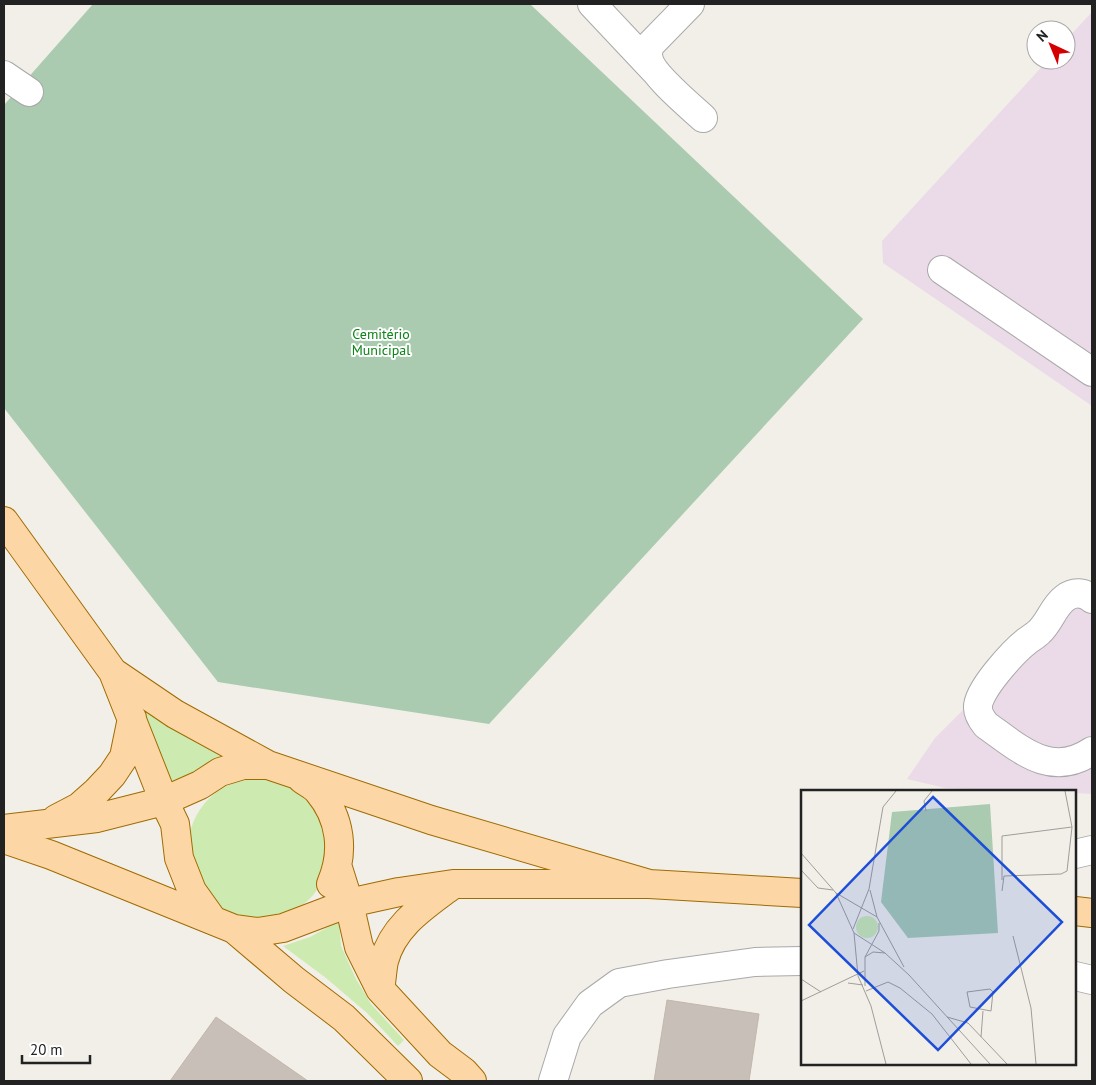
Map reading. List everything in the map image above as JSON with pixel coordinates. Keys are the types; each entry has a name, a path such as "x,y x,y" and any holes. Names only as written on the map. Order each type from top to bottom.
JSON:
{"main road":[{"path":"4,521 113,672 169,812 179,858 192,891 223,924 344,1018 408,1081"},
{"path":"113,672 175,714 268,765 431,820 650,884"},
{"path":"47,824 79,807 112,775 124,757 132,718"},
{"path":"4,829 169,812 200,785 220,772 243,765 268,765"},
{"path":"282,928 307,914 314,907 326,894 338,868 340,840 333,813 317,790 295,773"},
{"path":"4,839 223,924 258,932 282,928 349,903 399,892 453,884 650,884 801,893"},
{"path":"338,868 349,903 359,946 380,989 440,1054 466,1078"},
{"path":"380,989 384,961 395,934 410,916 453,884"},
{"path":"1076,911 1092,912"},
{"path":"417,1081 420,1073 440,1054"}],"street":[{"path":"592,4 703,118"},
{"path":"652,66 647,52 650,45 690,4"},
{"path":"4,74 29,92"},
{"path":"942,270 1092,372"},
{"path":"1092,599 1084,593 1075,593 1065,598 1053,610 1049,620 1039,632 1026,642 990,680 979,698 977,708 981,720 986,725 1028,755 1053,763 1076,761 1092,751"},
{"path":"1076,854 1092,850"},
{"path":"553,1081 567,1036 590,1004 619,983 755,962 801,961"},
{"path":"1076,976 1092,980"}],"shaded area":[{"path":"1092,12 1092,406 883,263 882,241 1039,70 1076,70 1076,29"},
{"path":"1092,581 1092,794 1076,793 1076,790 945,788 907,779 935,738"}],"green space":[{"name":"Cemitério Municipal","path":"93,4 530,4 863,319 489,724 218,682 4,408 4,105"},
{"path":"133,702 230,762 210,765 169,785"},
{"path":"259,778 286,784 298,790 309,799 318,810 324,822 330,849 324,876 318,888 309,899 298,908 286,914 259,920 232,914 220,908 209,899 200,888 194,876 188,849 194,822 200,810 209,799 220,790 232,784"},
{"path":"339,921 341,946 356,979 371,1004 404,1040 398,1046 367,1013 326,978 283,946 310,937"}],"building":[{"path":"667,1000 759,1014 749,1081 654,1081"},
{"path":"216,1017 308,1081 170,1081"}]}
